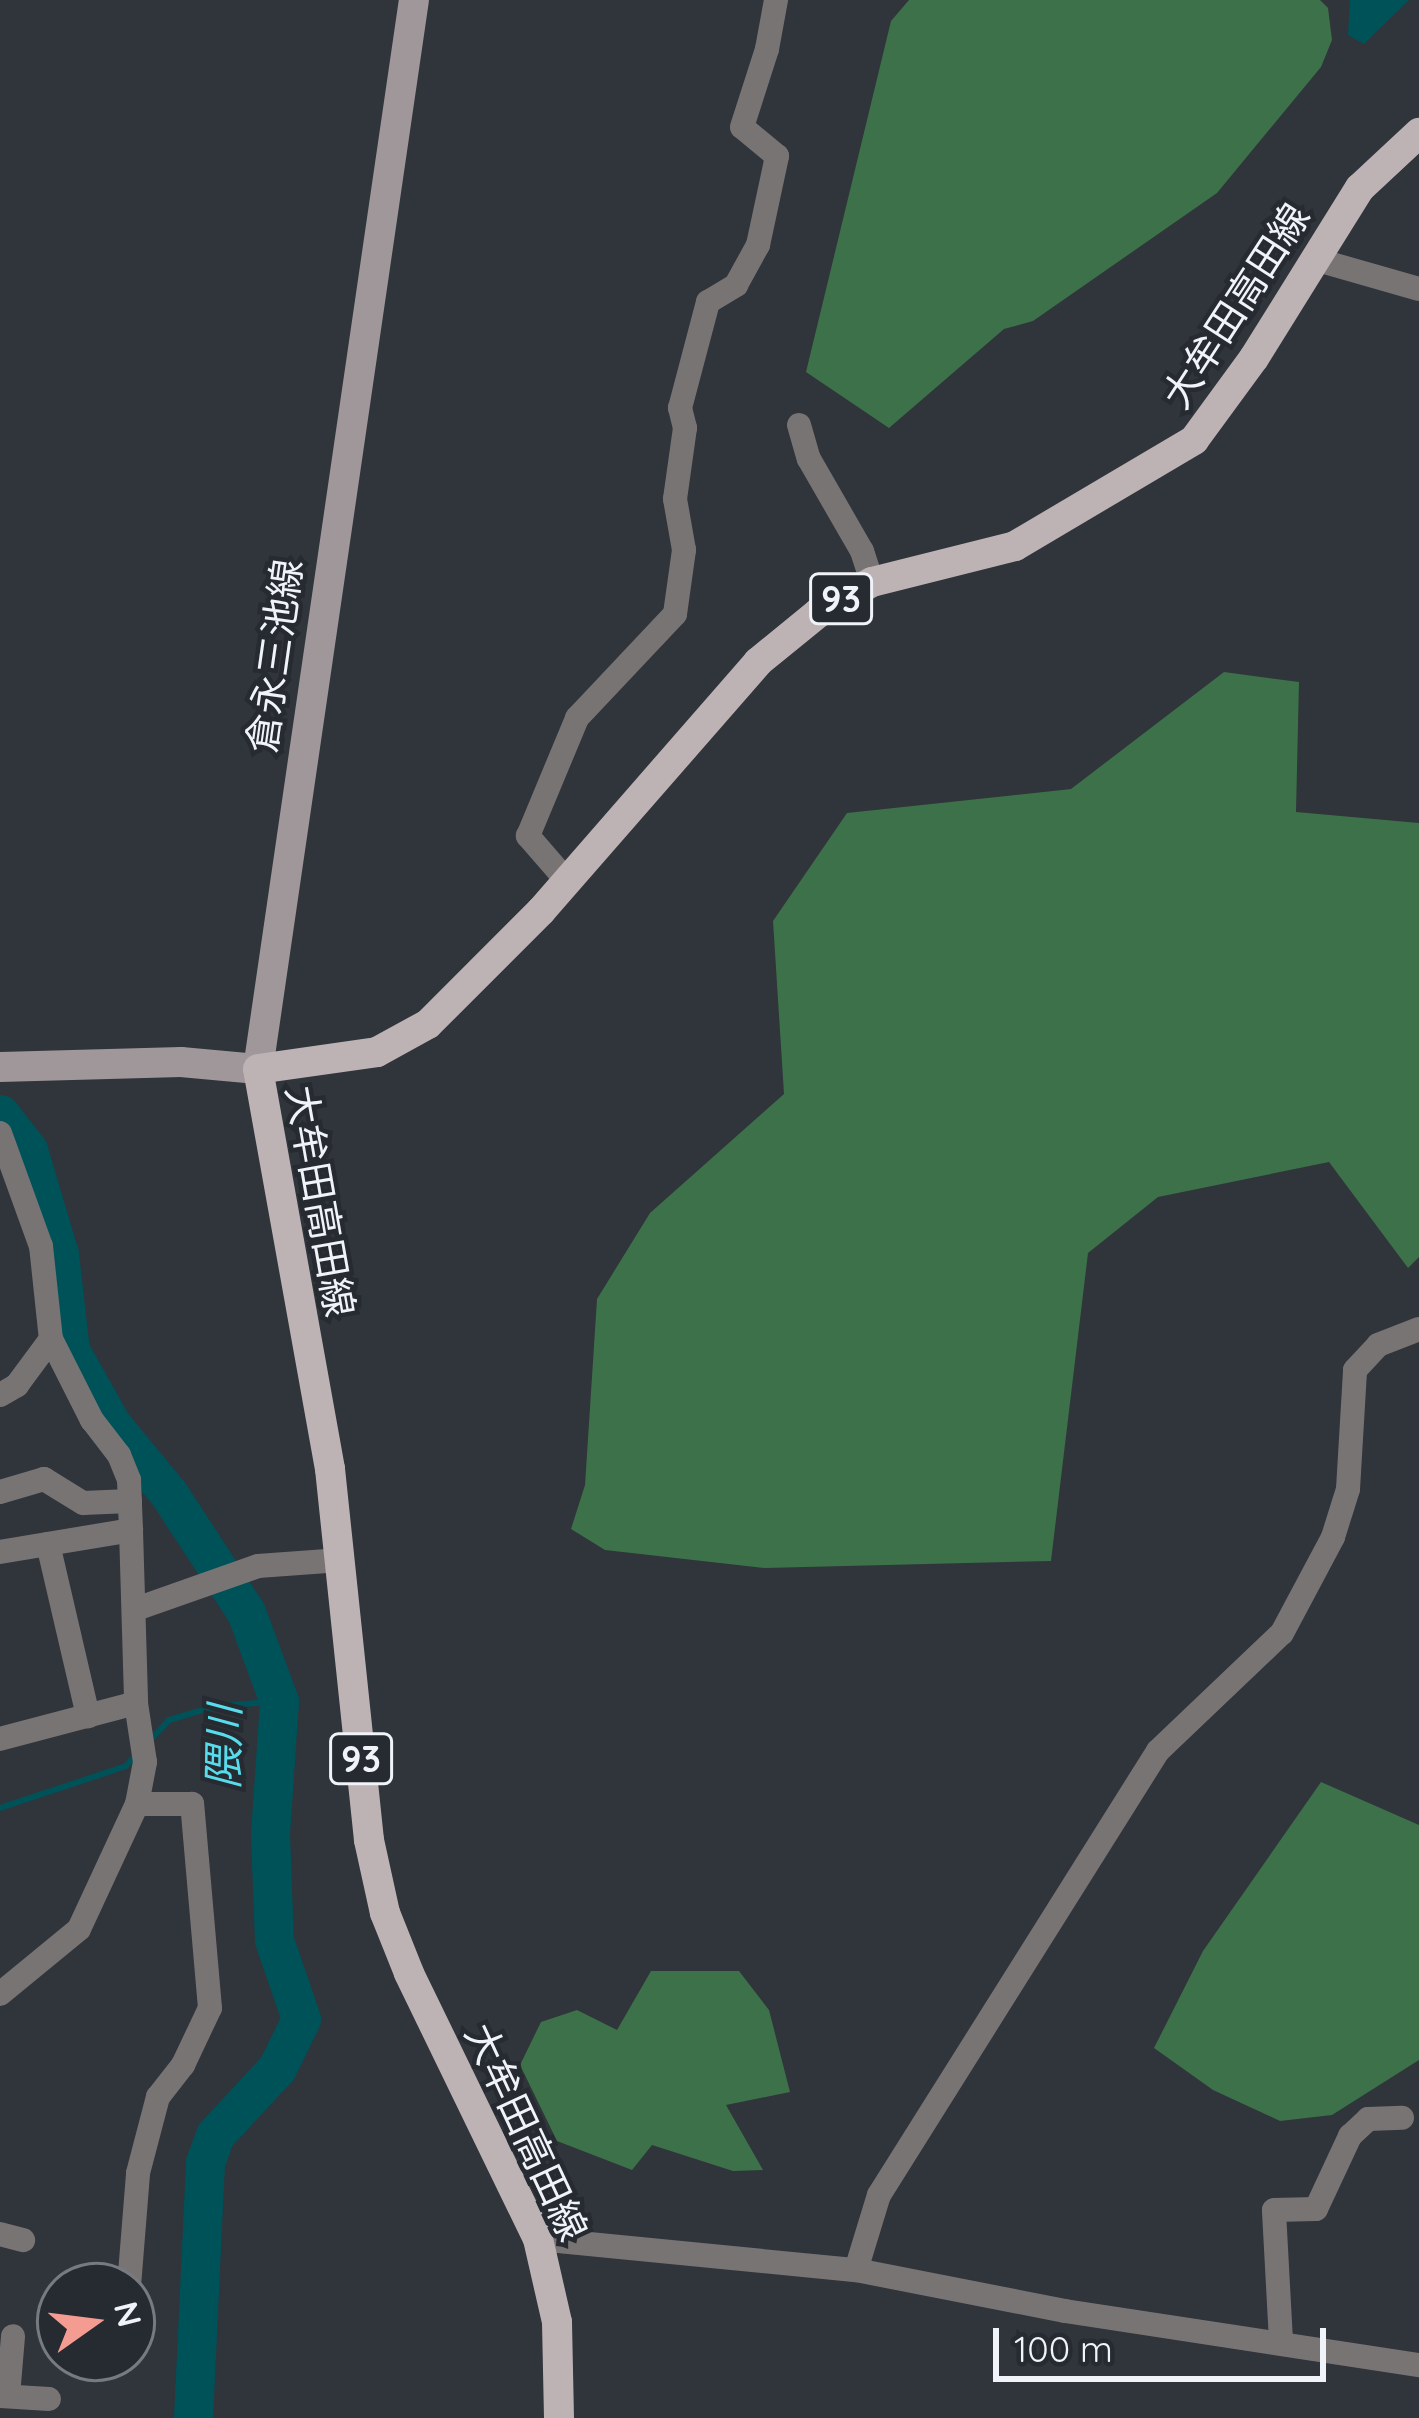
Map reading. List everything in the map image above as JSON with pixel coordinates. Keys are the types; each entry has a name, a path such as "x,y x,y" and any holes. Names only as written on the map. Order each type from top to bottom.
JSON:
{"main road":[{"name":"倉永三池線","path":"258,1069 414,0"},
{"name":"大牟田高田線","path":"559,2418 557,2322 538,2239 409,1972 386,1913 369,1840 330,1469 258,1069 377,1052 428,1024 488,969 758,662 818,613 872,582 1015,546 1194,440 1242,376 1360,188 1419,133"},
{"path":"0,1067 182,1062 258,1069"}],"street":[{"path":"567,881 528,836 578,718 674,614 684,550 675,499 685,428 680,408 708,302 736,285 758,244 777,156 742,127 767,49 776,0"},
{"path":"1314,259 1419,289"},
{"path":"799,425 809,459 862,550 872,582"},
{"path":"0,1133 40,1246 51,1340 92,1420 119,1455 130,1501 136,1703 143,1747 137,1804 79,1929 0,1994"},
{"path":"856,2270 879,2195 1158,1751 1282,1633 1333,1537 1348,1489 1355,1370 1378,1346 1419,1329"},
{"path":"0,1395 17,1385 51,1340"},
{"path":"0,1492 44,1479 83,1503 130,1501"},
{"path":"0,1552 131,1530"},
{"path":"48,1544 88,1716"},
{"path":"136,1609 225,1576 341,1560"},
{"path":"0,1739 136,1703"},
{"path":"130,2262 138,2173 158,2097 183,2066 210,2008 192,1804 137,1804"},
{"path":"1281,2342 1274,2210 1316,2209 1350,2136 1368,2119 1402,2118"},
{"path":"538,2239 856,2270 1065,2311 1419,2365"},
{"path":"13,2336 4,2396 49,2399"}],"green space":[{"path":"909,0 1320,0 1328,8 1332,40 1321,67 1217,193 1033,321 1004,329 889,428 806,372 891,21"},
{"path":"1224,672 1299,682 1296,812 1419,823 1419,1257 1408,1268 1329,1162 1158,1197 1088,1253 1051,1561 765,1568 605,1550 571,1529 585,1485 597,1299 650,1213 784,1094 773,921 847,813 1071,789"},
{"path":"1321,1782 1419,1825 1419,2060 1332,2115 1280,2121 1213,2090 1154,2048 1203,1951"},
{"path":"651,1971 739,1971 769,2010 790,2092 726,2105 763,2170 733,2171 652,2145 632,2170 557,2141 520,2065 541,2022 577,2010 617,2030"}],"water":[{"path":"1350,0 1409,0 1364,44 1348,35"}],"waterway":[{"name":"隈川","path":"0,1114 28,1150 59,1254 70,1350 112,1425 169,1494 246,1612 279,1701 270,1833 274,1940 301,2019 277,2068 215,2135 205,2163 193,2418"},
{"path":"148,1742 169,1720 213,1707 279,1701"},
{"path":"0,1808 126,1766 135,1756"}]}
